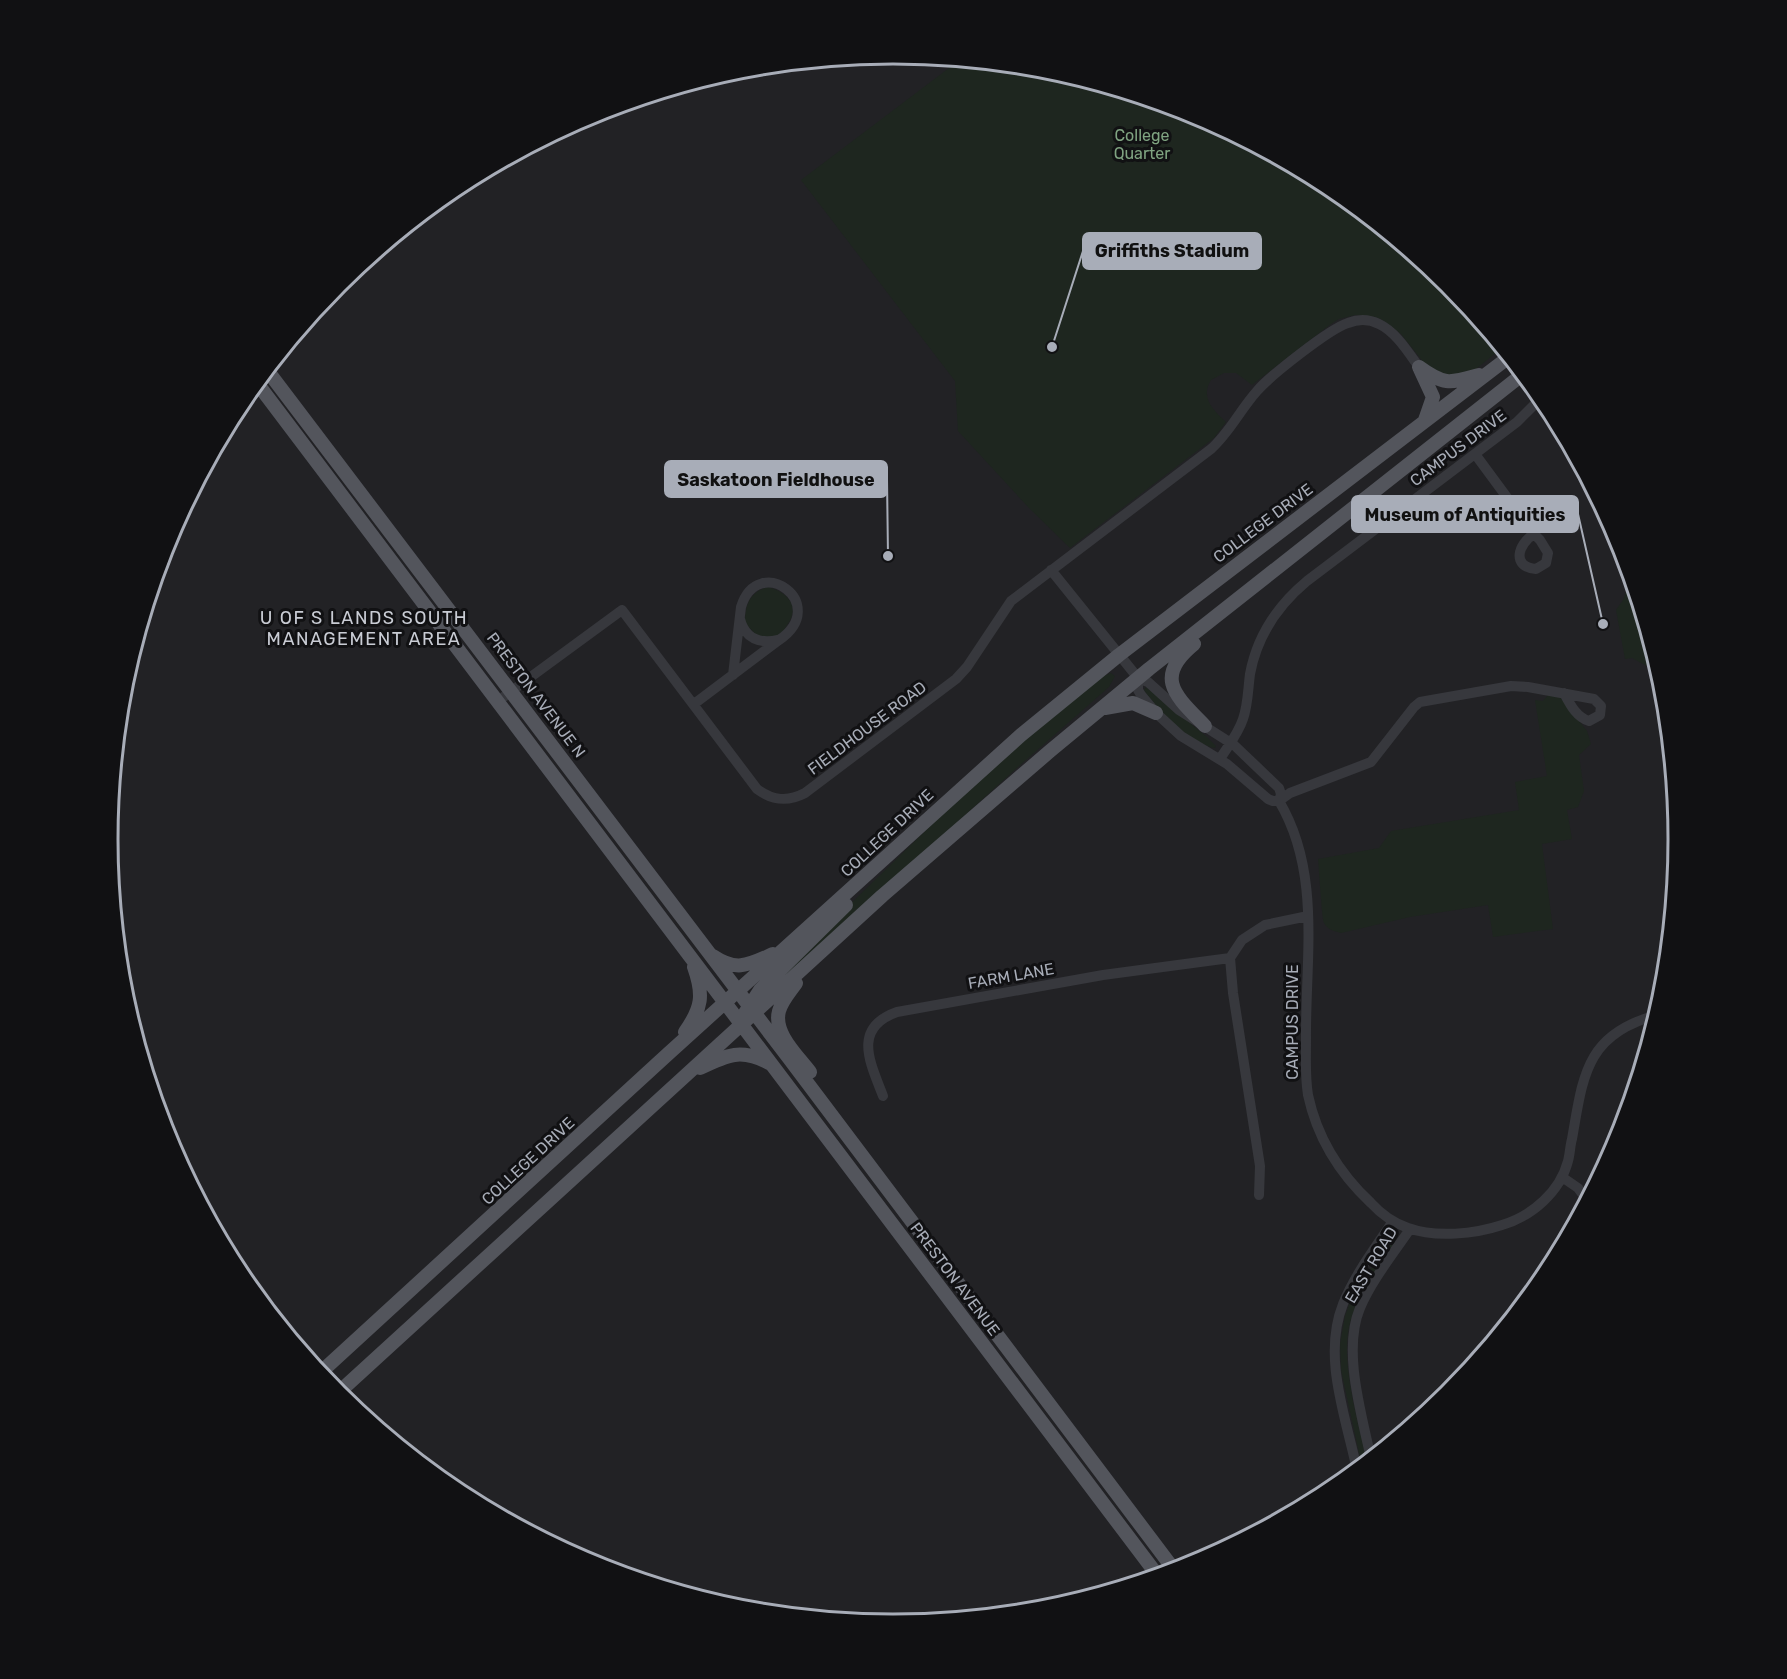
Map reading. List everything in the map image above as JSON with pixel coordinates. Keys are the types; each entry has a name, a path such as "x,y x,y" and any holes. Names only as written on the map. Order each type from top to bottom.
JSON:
{"main road":[{"name":"COLLEGE DRIVE","path":"344,1387 685,1076 733,1013 738,992 989,762 1119,655 1503,362"},
{"path":"1419,367 1434,377 1451,382 1487,374"},
{"path":"1419,367 1433,397 1424,422"},
{"name":"PRESTON AVENUE N","path":"272,377 512,690 751,1010"},
{"path":"631,1126 680,1071 728,1024 733,1013 751,1010 810,962 882,896 1137,678 1516,379"},
{"name":"PRESTON AVENUE N","path":"263,390 733,1013"},
{"path":"1205,726 1176,695 1174,668 1183,653 1208,633 1226,609"},
{"path":"1100,709 1126,703 1139,705 1156,713"},
{"path":"751,1010 760,990 882,868 972,783 989,762"},
{"path":"709,953 722,962 738,967 749,965 784,949"},
{"path":"669,1053 692,1022 699,1006 701,994 699,983 689,954"},
{"path":"810,962 784,1000 779,1011 778,1023 788,1043 827,1095 865,1160"},
{"name":"PRESTON AVENUE","path":"751,1010 1169,1563"},
{"name":"COLLEGE DRIVE","path":"326,1367 669,1053 733,1013"},
{"name":"PRESTON AVENUE","path":"733,1013 1153,1569"},
{"path":"685,1076 718,1059 742,1054 754,1055 773,1065"}],"street":[{"name":"FIELDHOUSE ROAD","path":"498,701 622,610 757,789 776,799 798,797 956,679 967,667 1005,607 1211,449 1226,434 1250,399 1268,380 1338,327 1365,320 1381,324 1393,334 1419,367"},
{"name":"CAMPUS DRIVE","path":"1220,759 1244,717 1251,671 1258,646 1269,622 1283,603 1313,576 1517,422 1535,404"},
{"path":"1475,454 1534,534"},
{"name":"CAMPUS DRIVE","path":"1051,570 1137,678 1148,682 1172,705 1230,743 1279,788 1281,794 1278,801"},
{"path":"694,704 733,675 779,640 793,627 798,611 794,597 783,586 771,582 757,585 743,599 733,675"},
{"path":"740,617 743,628 751,638 763,642 779,640"},
{"name":"CAMPUS DRIVE","path":"1137,678 1138,690 1156,713 1189,742 1220,759 1268,799 1278,801"},
{"path":"1278,801 1290,793 1371,762 1420,702 1511,686 1564,693 1594,699 1599,703 1601,713 1595,720 1586,721 1575,711 1564,693"},
{"name":"CAMPUS DRIVE","path":"1278,801 1288,819 1303,862 1308,916 1306,1071 1313,1112 1324,1142 1346,1176 1372,1205 1393,1221 1410,1229 1456,1233 1491,1228 1513,1222 1546,1199 1562,1177 1568,1161 1580,1091 1591,1062 1606,1042 1617,1033 1647,1019"},
{"path":"1259,1194 1260,1166 1233,993 1230,958 1242,940 1265,925 1308,916"},
{"name":"FARM LANE","path":"883,1096 867,1046 869,1036 878,1021 897,1011 1092,977 1230,958"},
{"path":"1562,1177 1583,1194"},
{"name":"EAST ROAD","path":"1355,1461 1336,1374 1334,1350 1336,1327 1348,1293 1393,1221"},
{"name":"EAST ROAD","path":"1369,1450 1352,1360 1353,1333 1360,1308 1367,1295 1410,1229"}],"shaded area":[{"path":"894,64 995,71 1045,79 1143,106 1190,123 1281,168 1324,195 1404,257 1442,291 1508,368 1538,409 1565,452 1589,497 1610,543 1642,639 1654,688 1667,789 1667,890 1662,941 1654,991 1627,1089 1610,1136 1565,1227 1538,1270 1476,1350 1442,1388 1365,1454 1324,1484 1281,1511 1236,1535 1190,1556 1094,1588 1045,1600 944,1613 843,1613 792,1608 742,1600 644,1573 597,1556 506,1511 463,1484 383,1422 345,1388 279,1311 249,1270 222,1227 198,1182 177,1136 145,1040 133,991 120,890 118,840 125,738 133,688 160,590 177,543 222,452 249,409 311,329 345,291 422,225 463,195 506,168 551,144 597,123 693,91 742,79 843,66"}],"green space":[{"name":"College Quarter","path":"948,66 995,71 1045,79 1094,91 1190,123 1236,144 1324,195 1365,225 1442,291 1496,353 1471,373 1446,376 1424,363 1401,334 1384,321 1375,317 1355,315 1339,319 1252,385 1236,373 1224,373 1211,380 1207,398 1226,422 1214,438 1070,548 1029,508 958,431 955,381 801,180 949,68"},
{"path":"768,587 786,596 793,612 786,627 779,634 758,637 745,623 746,611 752,596"},
{"path":"1627,590 1649,667 1632,658 1625,659 1616,610"},
{"path":"1111,673 1115,676 1109,687 783,980 771,989 761,991 953,804 1013,750 1101,677"},
{"path":"1146,687 1207,737 1216,746 1215,748 1195,740 1175,725 1150,698 1144,690"},
{"path":"1548,695 1560,697 1587,731 1591,744 1579,755 1584,791 1578,807 1567,810 1572,839 1542,844 1553,929 1493,937 1488,905 1410,917 1341,933 1327,927 1323,920 1318,859 1379,848 1391,831 1519,810 1515,782 1547,776 1535,700 1543,701"},
{"path":"1391,1237 1394,1238 1395,1242 1364,1292 1349,1325 1347,1344 1350,1384 1365,1454 1360,1458 1341,1370 1340,1344 1350,1302"}],"place":[{"name":"Griffiths Stadium","path":"1052,347"},
{"name":"Saskatoon Fieldhouse","path":"888,556"},
{"name":"Museum of Antiquities","path":"1603,624"}],"district":[{"name":"U OF S LANDS SOUTH MANAGEMENT AREA","path":"364,628"}]}
